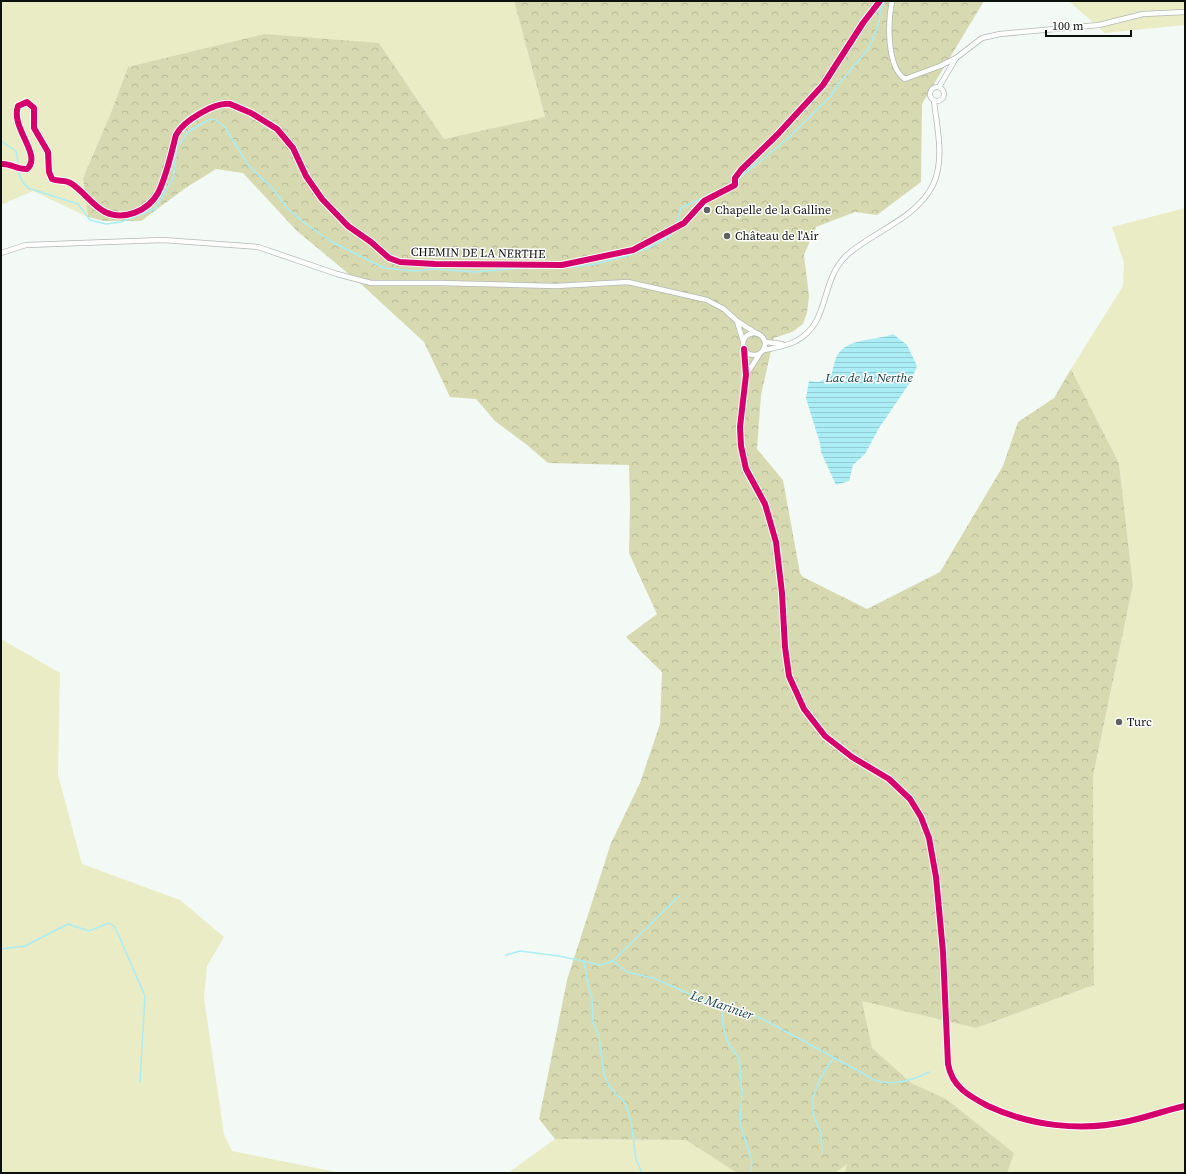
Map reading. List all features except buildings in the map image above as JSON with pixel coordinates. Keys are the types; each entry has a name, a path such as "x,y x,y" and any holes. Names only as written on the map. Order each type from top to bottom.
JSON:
{"street":[{"name":"CHEMIN DE LA NERTHE","path":"1,164 8,163 23,170 27,169 32,163 32,155 22,133 17,114 18,106 27,102 34,108 34,128 48,152 49,172 52,179 71,183 94,204 107,212 123,216 144,208 157,193 176,135 181,128 213,107 230,104 251,113 277,129 293,148 306,176 322,199 348,226 371,242 389,258 400,262 435,264 562,265 633,250 684,223 704,200 727,191 735,185 735,178 741,170 777,135 823,85 863,23 880,1"},
{"path":"892,1 889,37 893,61 900,76 905,78 912,77 956,58 982,38 1000,34 1099,25 1143,14 1185,12"},
{"path":"764,350 786,345 801,338 818,321 829,281 842,259 863,243 906,215 928,193 933,184 939,161 939,139 934,101 930,96 930,91 939,87 956,58"},
{"path":"934,101 939,102 944,97 944,92 939,87"},
{"path":"1,253 26,245 163,240 258,247 337,274 371,283 556,286 628,282 702,298 724,309 737,321 762,336 766,342 764,350 746,375"},
{"path":"737,321 743,341 746,375 741,416 741,446 746,469 765,504 776,542 782,592 785,647 792,686 809,716 833,744 882,774 906,795 921,817 929,838 938,891 948,1064 952,1079 962,1090 992,1107 1026,1120 1061,1125 1095,1126 1119,1123 1185,1106"},
{"path":"743,341 750,334 756,333"},
{"path":"766,342 786,345"},
{"path":"744,349 749,354 759,355"}],"green space":[{"path":"1,1 514,1 545,118 444,139 379,43 128,67 110,115 83,178 88,217 33,191 1,205"},
{"path":"514,1 984,1 922,104 921,182 877,215 855,212 816,227 804,255 809,296 807,313 803,324 792,332 774,338 761,395 757,449 783,480 800,573 803,577 867,609 940,572 1003,466 1018,422 1054,398 1071,369 1119,463 1133,585 1093,776 1094,985 976,1028 862,1001 872,1048 911,1083 946,1099 1014,1153 1007,1173 845,1173 847,1164 835,1173 737,1173 686,1140 555,1139 539,1119 567,980 611,843 640,783 660,724 662,672 626,637 657,614 629,553 629,465 548,463 495,421 476,399 450,397 424,342 362,285 297,231 243,173 216,169 187,187 141,221 104,221 88,217 83,178 110,115 128,67 264,34 379,43 444,139 545,117"},
{"path":"1069,1 1185,1 1185,25 1105,33"},
{"path":"1185,208 1185,1173 835,1173 847,1163 862,1000 976,1028 1094,985 1093,776 1133,585 1119,463 1071,369 1123,286 1124,263 1112,227"},
{"path":"1,639 60,673 58,775 82,864 180,900 224,937 207,966 204,998 224,1134 232,1151 341,1173 1,1173"},
{"path":"555,1139 686,1140 737,1173 508,1173"}],"water":[{"name":"Lac de la Nerthe","path":"893,334 907,345 917,366 911,381 879,428 865,454 853,465 849,481 836,485 821,452 820,443 806,398 809,381 819,382 831,376 836,358 840,351 846,346"}],"waterway":[{"path":"738,179 785,141 831,96 837,86 869,48 878,26 881,9 885,1"},
{"path":"18,171 22,181 28,188 78,204 90,220 106,224 121,222 155,209 173,178 177,147 188,132 210,119 216,120 225,127 248,165 274,190 287,208 302,221 332,242 384,268 415,271 434,269 475,272 523,268 573,267 596,264 626,256 653,246 671,235"},
{"path":"1,141 16,151 18,163"},
{"path":"676,226 681,208 730,185"},
{"path":"613,961 679,896"},
{"path":"1,949 25,946 68,924 89,931 109,923 115,927 145,996 140,1082"},
{"name":"Le Marinier","path":"506,955 520,951 559,956 601,965 613,961 627,972 653,978 708,1002 759,1017 871,1079 887,1083 905,1081 929,1072"},
{"path":"584,962 592,997 593,1023 599,1036 604,1075 609,1086 625,1103 631,1121 636,1159 642,1173"},
{"path":"722,1007 723,1024 727,1041 739,1059 742,1094 740,1123 752,1161 751,1173"},
{"path":"822,1152 821,1133 813,1114 813,1097 820,1079 833,1058"}],"cycle path":[{"path":"1,164 8,164 27,169 31,163 31,156 18,123 17,114 18,106 27,102 34,108 34,128 48,152 49,172 52,179 70,182 96,206 112,215 127,215 135,213 148,205 158,193 166,172 176,135 185,124 208,109 224,104 230,104 251,113 277,129 293,148 306,176 322,199 348,226 371,242 389,258 400,262 435,264 562,265 633,250 684,223 704,201 735,185 735,178 741,170 777,135 823,85 863,23 880,1"},
{"path":"744,349 746,375 740,427 741,446 746,469 765,504 776,542 789,676 804,709 825,736 852,757 889,779 910,799 921,817 929,838 936,877 943,952 948,1064 953,1079 962,1090 988,1106 1004,1113 1022,1118 1057,1125 1093,1126 1111,1124 1185,1106"}],"place":[{"name":"Chapelle de la Galline","path":"707,210"},
{"name":"Château de l'Air","path":"727,236"},
{"name":"Turc","path":"1119,722"}]}
